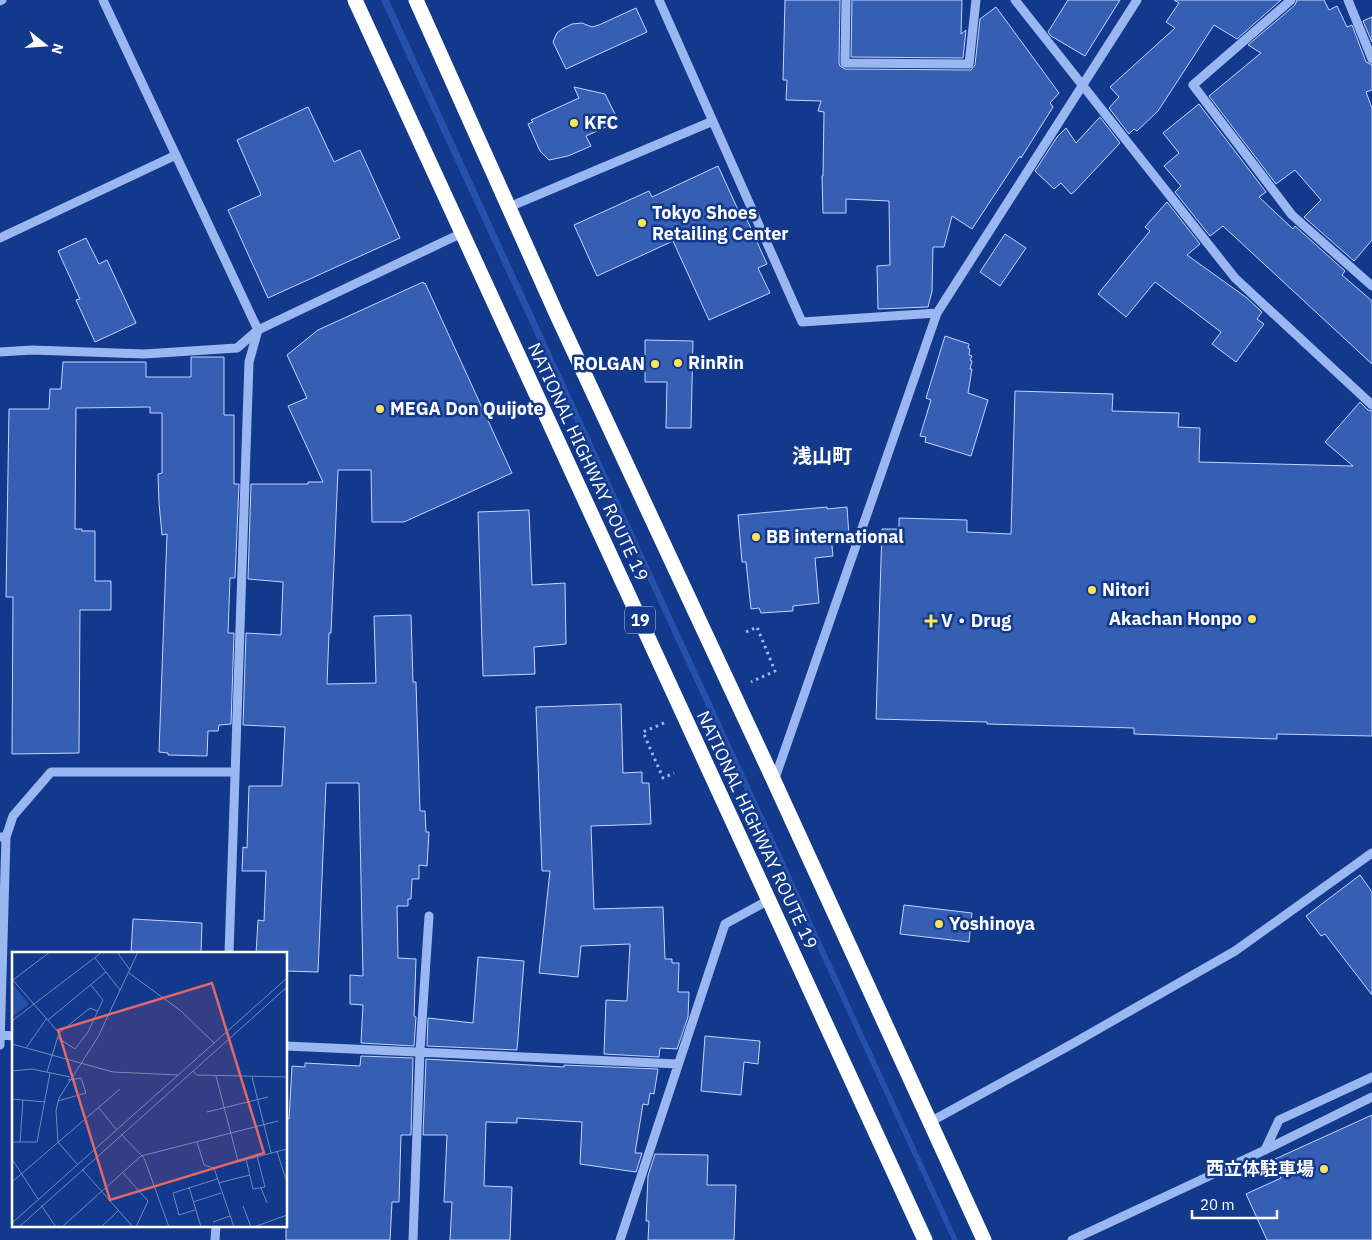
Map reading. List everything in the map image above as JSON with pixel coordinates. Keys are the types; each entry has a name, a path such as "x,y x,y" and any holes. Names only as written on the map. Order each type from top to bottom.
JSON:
{"highway":[{"name":"NATIONAL HIGHWAY ROUTE 19","path":"355,0 925,1240"},
{"name":"NATIONAL HIGHWAY ROUTE 19","path":"416,0 561,322 984,1240"}],"street":[{"path":"103,0 258,330 249,362 229,952"},
{"path":"659,0 802,322 937,313"},
{"path":"846,0 845,63 970,64 976,0"},
{"path":"1015,0 1235,278 1372,405"},
{"path":"774,781 937,313 1137,0"},
{"path":"1291,0 1193,85 1292,215 1372,286"},
{"path":"1348,0 1372,59"},
{"path":"509,207 713,121"},
{"path":"0,238 176,155"},
{"path":"0,352 32,350 144,354 237,348 258,330 462,233"},
{"path":"0,1045 3,837 12,816 52,772 234,772"},
{"path":"930,1122 1235,952 1372,853"},
{"path":"620,1240 725,924 769,900"},
{"path":"413,1240 420,1051 429,916"},
{"path":"288,1046 678,1064"},
{"path":"1265,1150 1279,1120 1372,1077"},
{"path":"1072,1240 1265,1150 1372,1097"}],"path":[{"path":"746,632 756,627 774,671 748,684"},
{"path":"670,720 643,732 663,778 674,773"}],"shaded area":[{"path":"381,0 389,0 958,1240 952,1240"}],"building":[{"path":"785,0 840,0 839,63 845,69 971,70 975,65 980,19 996,7 1059,93 1050,103 1053,107 1021,158 1020,156 972,229 952,216 944,247 933,247 932,291 928,307 878,309 877,266 890,265 889,201 846,199 846,213 823,213 824,112 818,111 821,101 786,100 787,80 783,80"},
{"path":"852,0 962,0 961,34 966,30 963,58 851,57"},
{"path":"1068,0 1120,0 1085,56 1051,36 1048,32"},
{"path":"1174,0 1281,0 1237,39 1214,25 1158,111 1137,131 1134,129 1129,134 1109,108 1119,97 1110,87 1175,28 1166,22 1179,3"},
{"path":"1297,0 1324,0 1329,10 1337,6 1347,27 1352,25 1366,62 1372,65 1372,90 1366,92 1372,108 1372,240 1354,261 1304,217 1321,200 1295,170 1276,184 1209,96 1261,53 1248,45 1295,5"},
{"path":"636,8 647,32 566,69 553,42 557,33 572,24 582,23 592,27 599,25"},
{"path":"1372,17 1372,42 1363,21"},
{"path":"574,87 605,94 615,114 608,126 586,136 591,146 568,156 549,160 540,151 528,124 533,122 531,120 579,98"},
{"path":"1199,104 1266,192 1259,197 1293,229 1295,226 1345,271 1342,275 1372,301 1372,364 1223,226 1210,236 1175,192 1181,186 1164,166 1179,153 1163,133"},
{"path":"308,107 334,162 360,150 400,238 268,298 228,210 261,195 237,140"},
{"path":"1100,117 1120,143 1074,192 1071,194 1061,183 1054,189 1035,171 1057,137 1066,128 1076,143"},
{"path":"718,166 740,214 744,213 767,264 758,268 770,293 709,320 673,241 597,276 574,225 649,191 652,197"},
{"path":"1167,202 1200,244 1187,255 1247,298 1262,312 1257,319 1264,324 1236,362 1212,344 1221,332 1155,282 1126,317 1098,294 1150,231 1145,227"},
{"path":"1005,234 1026,248 1000,286 980,272"},
{"path":"86,238 99,264 107,260 136,323 95,342 76,300 80,299 58,251"},
{"path":"423,282 425,283 512,473 404,522 372,522 371,470 338,470 327,684 376,683 374,616 411,615 413,682 416,682 420,811 425,811 426,832 429,832 427,866 419,865 419,879 412,879 411,899 408,899 408,906 397,906 398,958 416,959 414,1046 361,1043 363,1005 350,1004 350,975 363,976 359,783 326,783 318,972 288,971 288,952 256,952 258,920 264,921 266,871 242,871 243,847 247,848 249,786 282,786 285,727 243,725 246,633 281,635 283,582 248,579 251,484 308,484 308,482 323,482 288,406 307,398 287,355 318,330"},
{"path":"945,336 969,344 969,355 972,356 970,369 972,369 968,393 988,400 971,456 925,442 926,437 920,436 931,400 926,398"},
{"path":"645,340 693,341 691,428 666,428 667,382 645,382"},
{"path":"191,357 224,357 224,415 234,415 234,484 239,484 235,578 230,578 228,633 234,633 231,724 219,725 218,731 208,731 207,756 168,755 168,753 159,752 167,534 162,535 159,503 158,474 162,473 162,413 150,413 150,407 76,408 75,529 95,531 95,581 111,581 111,610 80,610 79,753 12,754 13,597 6,597 9,409 49,409 50,389 61,389 63,362 146,362 146,377 191,377"},
{"path":"1015,391 1113,394 1112,411 1179,413 1178,427 1200,428 1199,462 1353,466 1325,442 1360,402 1368,410 1372,411 1372,736 1277,734 1277,739 1134,734 1134,728 876,719 882,529 899,529 899,518 967,520 967,532 1011,534"},
{"path":"827,507 827,509 847,507 849,536 831,537 833,556 815,558 819,603 793,606 793,611 761,613 759,608 751,609 746,562 742,562 738,515"},
{"path":"529,510 532,585 565,583 566,644 534,647 535,674 483,676 478,512"},
{"path":"621,704 623,773 642,772 642,783 649,783 651,824 591,826 594,909 663,907 665,959 672,959 672,963 679,963 678,992 689,992 688,1017 677,1049 660,1048 659,1057 604,1054 606,1000 627,1001 630,944 581,946 578,977 539,973 550,871 542,871 536,707"},
{"path":"1360,875 1372,892 1372,995 1325,934 1321,936 1306,916"},
{"name":"Yoshinoya","path":"904,905 972,913 969,942 900,934"},
{"path":"133,919 202,923 201,952 131,952"},
{"path":"478,957 524,961 517,1050 427,1046 428,1018 473,1023"},
{"path":"705,1036 760,1041 758,1064 744,1062 741,1095 701,1091"},
{"path":"361,1056 413,1058 411,1135 401,1135 399,1202 392,1202 390,1240 286,1240 286,1228 288,1228 288,1119 292,1066 305,1067 305,1063 360,1066"},
{"path":"426,1059 564,1067 564,1065 658,1069 654,1094 650,1093 648,1105 643,1104 635,1153 642,1153 636,1172 580,1164 582,1122 517,1118 517,1123 486,1122 484,1186 512,1187 510,1240 450,1240 452,1202 444,1202 447,1135 423,1135"},
{"name":"西立体駐車場","path":"1372,1115 1372,1240 1267,1240 1246,1194 1281,1178 1273,1160"},
{"path":"655,1154 708,1155 707,1185 736,1185 734,1240 648,1240 649,1221 646,1221 648,1176"}],"place":[{"name":"KFC","path":"574,123"},
{"name":"Tokyo Shoes Retailing Center","path":"642,223"},
{"name":"RinRin","path":"678,363"},
{"name":"ROLGAN","path":"655,364"},
{"name":"MEGA Don Quijote","path":"380,409"},
{"name":"BB international","path":"756,537"},
{"name":"Nitori","path":"1092,590"},
{"name":"Akachan Honpo","path":"1252,619"},
{"name":"V・Drug","path":"931,621"},
{"name":"Yoshinoya","path":"939,924"},
{"name":"西立体駐車場","path":"1324,1169"}],"district":[{"name":"浅山町","path":"822,456"}]}
